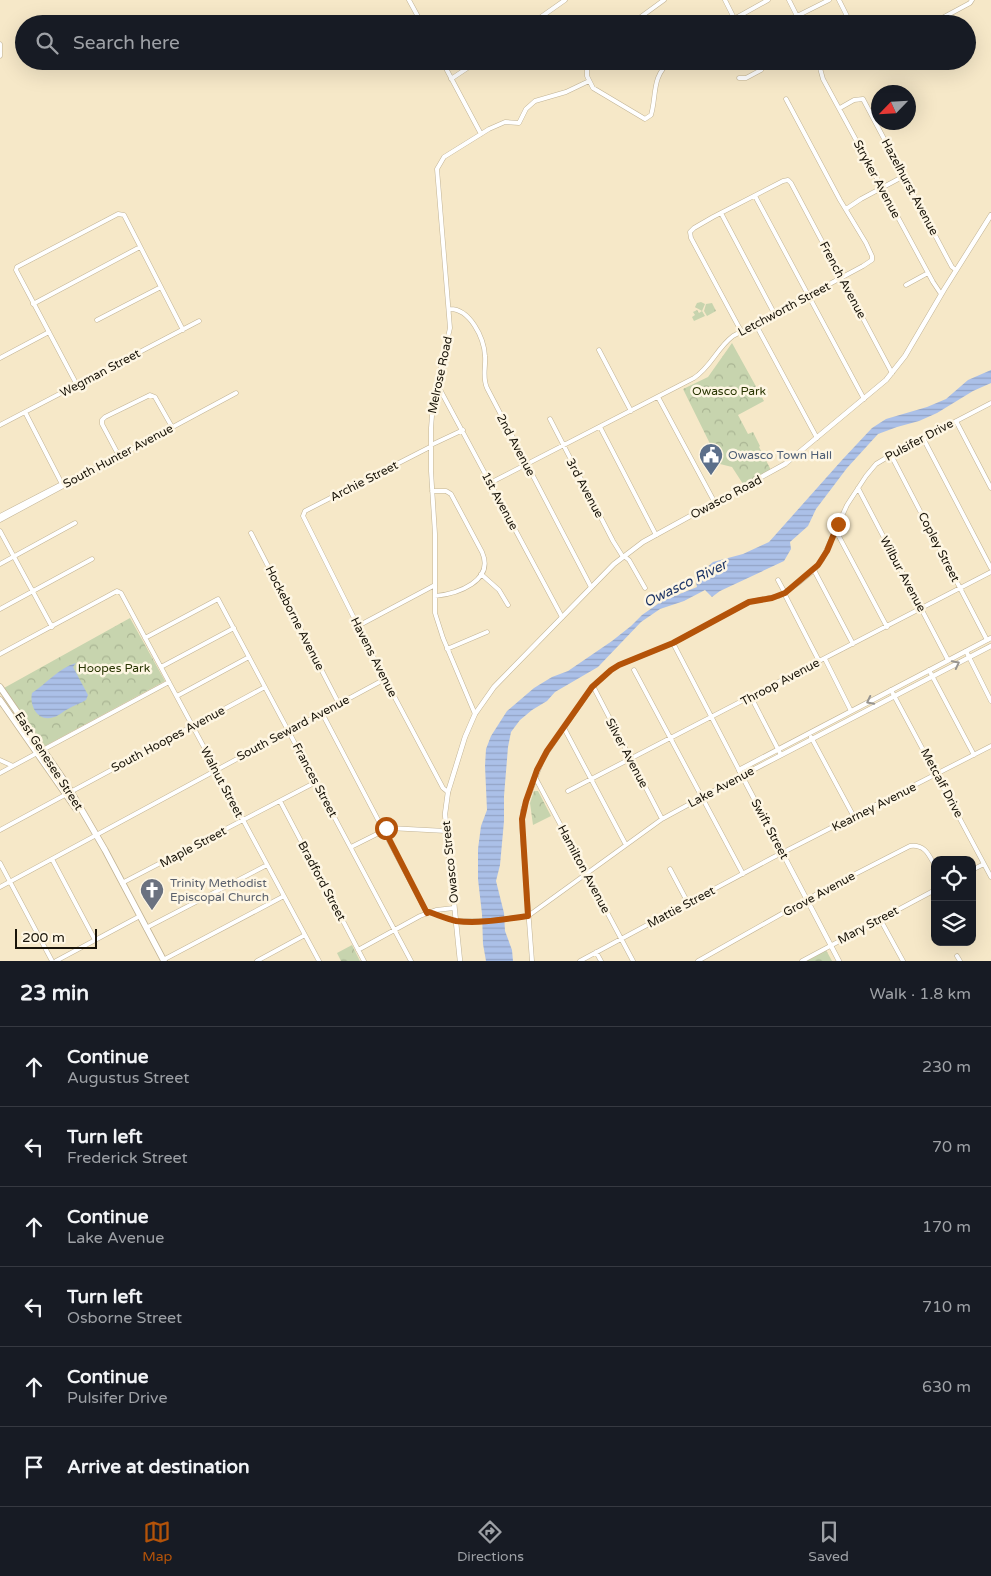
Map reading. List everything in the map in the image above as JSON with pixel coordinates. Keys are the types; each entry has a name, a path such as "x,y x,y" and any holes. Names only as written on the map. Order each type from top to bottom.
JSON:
{"highway":[{"name":"East Genesee Street","path":"0,687 43,750 68,793"},
{"name":"East Genesee Street","path":"0,700 97,835 163,961"}],"main road":[{"name":"Owasco Road","path":"476,714 486,696 500,680 623,556 656,534 785,464 892,373 905,356 941,294 991,215"},
{"name":"Lake Avenue","path":"739,770 989,638"},
{"name":"Lake Avenue","path":"741,776 991,646"},
{"name":"Owasco Street","path":"460,961 445,814 448,793 460,749 476,714"},
{"name":"Swift Street","path":"739,770 839,961"}],"street":[{"path":"409,0 417,15"},
{"path":"544,15 565,0"},
{"path":"643,15 664,0"},
{"path":"725,0 732,15"},
{"path":"740,15 768,0"},
{"path":"789,0 797,15"},
{"path":"800,15 829,0"},
{"path":"839,0 846,15"},
{"path":"948,15 970,3 972,0"},
{"path":"0,44 0,56"},
{"path":"446,70 481,134"},
{"path":"451,79 464,70"},
{"path":"586,70 589,81 597,91 644,119 650,117 657,78 662,70"},
{"path":"739,78 746,78 761,70"},
{"name":"Stryker Avenue","path":"821,70 824,79 928,274 941,294"},
{"name":"Melrose Road","path":"476,714 436,618 430,446 432,412 449,337 449,309 437,168 444,157 481,134 505,122 519,123 526,110 535,101 566,92 589,81"},
{"name":"Hazelhurst Avenue","path":"840,108 858,98 863,99 952,267 956,270"},
{"path":"786,99 846,209 904,176"},
{"name":"French Avenue","path":"755,196 785,180 790,182 892,373"},
{"path":"741,331 690,232 721,213 755,196 864,398"},
{"name":"Letchworth Street","path":"490,483 699,374 708,366 727,341 741,331 870,262 872,258 846,209"},
{"path":"721,213 774,313"},
{"path":"77,385 16,270 17,267 118,214 124,215 183,330"},
{"path":"33,304 140,247"},
{"path":"906,285 928,274"},
{"path":"97,320 161,287"},
{"name":"2nd Avenue","path":"449,309 458,310 464,314 479,335 485,351 485,385 591,587"},
{"name":"Wegman Street","path":"0,425 199,321"},
{"path":"755,323 817,438"},
{"path":"0,358 49,332"},
{"path":"599,350 631,411"},
{"name":"1st Avenue","path":"438,384 562,617"},
{"name":"South Hunter Avenue","path":"0,518 236,393"},
{"path":"119,456 102,424 102,420 105,417 150,394 155,397 172,427"},
{"path":"658,396 714,503"},
{"name":"Pulsifer Drive","path":"532,958 522,819 523,810 542,758 593,686 611,670 673,643 749,602 772,598 784,593 814,570 825,554 847,504 876,464 890,455 990,405"},
{"path":"25,412 62,484"},
{"name":"3rd Avenue","path":"550,419 613,541 623,556"},
{"path":"956,421 991,488"},
{"path":"600,427 656,534"},
{"name":"Archie Street","path":"303,518 305,511 462,430"},
{"path":"923,438 991,568"},
{"name":"Copley Street","path":"890,455 960,588 989,638"},
{"name":"Wilbur Avenue","path":"858,488 948,660"},
{"path":"432,491 447,491 452,496 484,556 485,564 482,574 464,589 435,596"},
{"name":"Havens Avenue","path":"303,518 385,679 443,788 448,793"},
{"path":"0,564 75,523"},
{"path":"835,529 886,627"},
{"path":"0,532 52,627 0,654"},
{"name":"Hockeborne Avenue","path":"251,533 339,704"},
{"path":"623,556 629,560 645,588"},
{"path":"0,608 92,559"},
{"path":"814,570 853,644"},
{"name":"Throop Avenue","path":"568,791 991,572"},
{"path":"482,574 499,590 508,605"},
{"path":"778,580 819,661"},
{"path":"358,626 435,585"},
{"name":"Walnut Street","path":"52,627 117,592 121,593 319,961"},
{"name":"Frances Street","path":"145,638 219,598 411,961"},
{"path":"161,667 234,628"},
{"path":"447,648 487,632"},
{"name":"Swift Street","path":"673,643 739,770"},
{"path":"966,651 991,701"},
{"path":"177,696 249,657"},
{"path":"825,658 851,711"},
{"path":"634,670 743,874"},
{"path":"930,670 974,754"},
{"name":"South Seward Avenue","path":"0,887 385,679"},
{"path":"0,773 169,682"},
{"name":"Silver Avenue","path":"593,686 662,820"},
{"name":"South Hoopes Avenue","path":"0,830 265,687"},
{"name":"Metcalf Drive","path":"891,690 991,877"},
{"path":"751,697 781,755"},
{"path":"322,713 428,913"},
{"path":"564,728 626,845"},
{"path":"809,733 854,817"},
{"name":"Kearney Avenue","path":"782,854 991,746"},
{"path":"0,760 13,766"},
{"name":"Lake Avenue","path":"428,913 456,920 475,921 528,916 662,820 741,776"},
{"name":"Hamilton Avenue","path":"534,777 633,961"},
{"name":"Maple Street","path":"122,883 316,782"},
{"name":"Bradford Street","path":"280,801 364,961"},
{"path":"351,847 389,828 446,831"},
{"name":"Grove Avenue","path":"698,961 824,890 910,846 925,849 931,859"},
{"name":"Mattie Street","path":"580,961 782,854"},
{"path":"52,859 95,940"},
{"path":"0,863 52,961"},
{"path":"976,868 984,864"},
{"path":"146,928 267,865"},
{"path":"670,869 688,903"},
{"name":"Mary Street","path":"802,961 931,892"},
{"path":"163,961 284,896"},
{"path":"358,950 428,913 454,908"},
{"path":"56,961 140,916"},
{"path":"880,919 903,961"},
{"path":"257,961 305,935"},
{"path":"596,952 601,961"},
{"path":"957,956 960,961"},
{"path":"532,958 537,961"}],"green space":[{"path":"697,303 705,304 702,311 695,307"},
{"path":"712,303 716,311 707,316 704,311 706,304"},
{"path":"697,310 699,313 702,311 705,316 694,321 692,317 695,315 693,312"},
{"name":"Owasco Park","path":"732,343 764,401 738,415 748,434 753,432 772,472 745,487 732,467 720,464 683,389 708,377"},
{"name":"Hoopes Park","path":"130,618 165,681 45,746 4,688"},
{"path":"534,791 538,791 551,816 533,825 530,803"},
{"path":"352,945 360,961 341,961 337,953"},
{"path":"826,950 832,961 806,961"}],"water":[{"path":"991,370 991,383 973,391 937,413 919,421 878,434 847,468 816,509 808,526 790,542 791,549 784,561 720,591 712,597 705,590 684,601 660,609 641,622 598,667 555,692 547,701 520,720 511,732 508,747 504,821 500,865 496,881 504,913 505,931 512,950 513,961 486,961 478,879 478,849 481,826 487,810 486,749 491,736 507,711 534,688 552,677 568,671 612,641 642,615 662,601 697,587 696,582 699,581 705,569 713,562 743,554 769,542 872,428 886,419 927,407 946,399 968,380"},
{"path":"76,663 73,667 88,695 86,700 56,716 44,718 40,716 32,704 32,693 58,672"}],"place":[{"name":"Owasco Town Hall","path":"711,476"},
{"name":"Trinity Methodist Episcopal Church","path":"152,911"}],"route":[{"path":"386,828 384,829 427,913 463,921 491,921 528,916 522,828 523,810 542,758 592,687 619,665 673,643 749,602 772,598 785,593 811,573 822,560 838,524"}],"water label":[{"name":"Owasco River","path":"685,583"}]}
